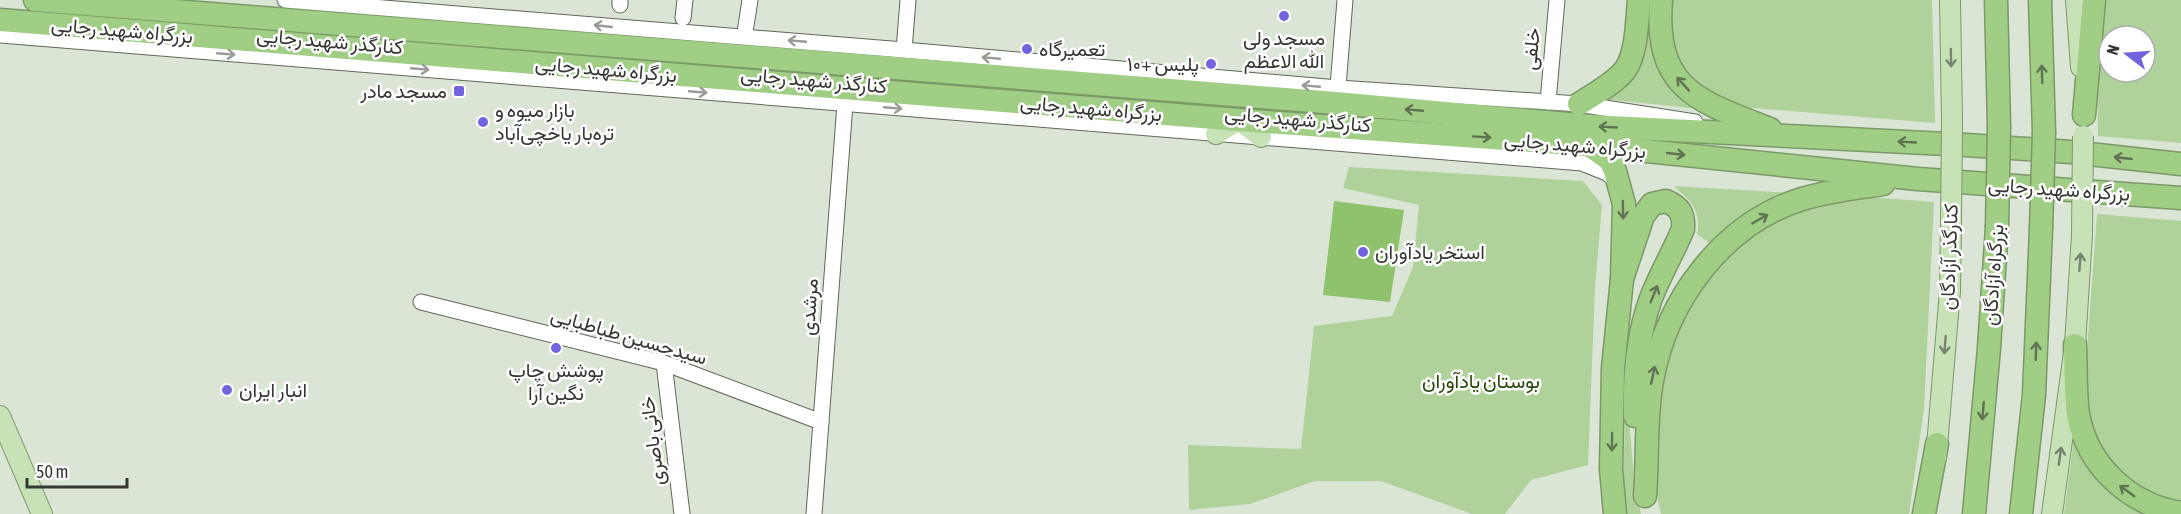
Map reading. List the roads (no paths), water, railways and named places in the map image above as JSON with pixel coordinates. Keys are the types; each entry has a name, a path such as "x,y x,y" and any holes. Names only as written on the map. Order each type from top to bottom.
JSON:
{"highway":[{"name":"بزرگراه شهید رجایی","path":"35,0 1337,96 1590,126 2060,151 2181,164"},
{"path":"1579,104 1624,70 1630,60 1639,0"},
{"path":"1661,0 1661,40 1665,54 1671,68 1687,90 1711,107 1791,137"},
{"path":"1991,0 1997,27"},
{"name":"بزرگراه آزادگان","path":"1974,514 1997,227 1999,126 1996,0"},
{"path":"2021,514 2034,395 2041,229 2044,132 2040,0"},
{"path":"2084,125 2094,0"},
{"name":"بزرگراه شهید رجایی","path":"0,20 1239,120 1588,145 1918,179 2181,198"},
{"path":"1588,145 1610,160 1624,204 1622,279 1613,368 1611,468 1615,514"},
{"path":"1648,505 1647,410 1658,355 1684,294 1714,255 1752,224 1800,200 1828,192 1918,179"},
{"path":"1622,279 1643,216 1652,204 1666,201 1679,208 1683,217 1683,229 1651,300 1642,328 1637,359 1635,428 1638,468 1648,505"},
{"path":"2075,345 2078,415 2087,442 2104,472 2137,499 2181,513"},
{"path":"1924,514 1937,444"}],"main road":[{"name":"کنارگذر آزادگان","path":"1930,514 1950,291 1952,120 1950,0"},
{"path":"2052,514 2075,345 2082,235 2084,125 2076,0"},
{"path":"1216,134 1239,120 1262,137"},
{"path":"2,429 42,514"}],"street":[{"name":"کنارگذر شهید رجایی","path":"285,0 399,4 904,50 1337,96 1579,104 1791,137"},
{"path":"683,18 685,0"},
{"path":"746,32 750,0"},
{"path":"904,50 908,0"},
{"path":"1337,96 1345,0"},
{"name":"خلفی","path":"1548,102 1557,0"},
{"name":"کنارگذر شهید رجایی","path":"0,36 1582,164 1607,173 1619,183"},
{"name":"مرشدی","path":"814,514 845,104"},
{"name":"سیدحسین طباطبایی","path":"421,302 664,363 821,422"},
{"name":"خانی باصری","path":"664,363 682,514"}],"place":[{"name":"مسجد ولی الله الاعظم","path":"1284,16"},
{"name":"تعمیرگاه","path":"1027,49"},
{"name":"پلیس +۱۰","path":"1211,64"},
{"name":"مسجد مادر","path":"459,91"},
{"name":"بازار میوه و تره‌بار یاخچی‌آباد","path":"483,122"},
{"name":"استخر یادآوران","path":"1363,252"},
{"name":"پوشش چاپ نگین آرا","path":"556,348"},
{"name":"انبار ایران","path":"227,390"}],"park label":[{"name":"بوستان یادآوران","path":"1481,381"}]}
